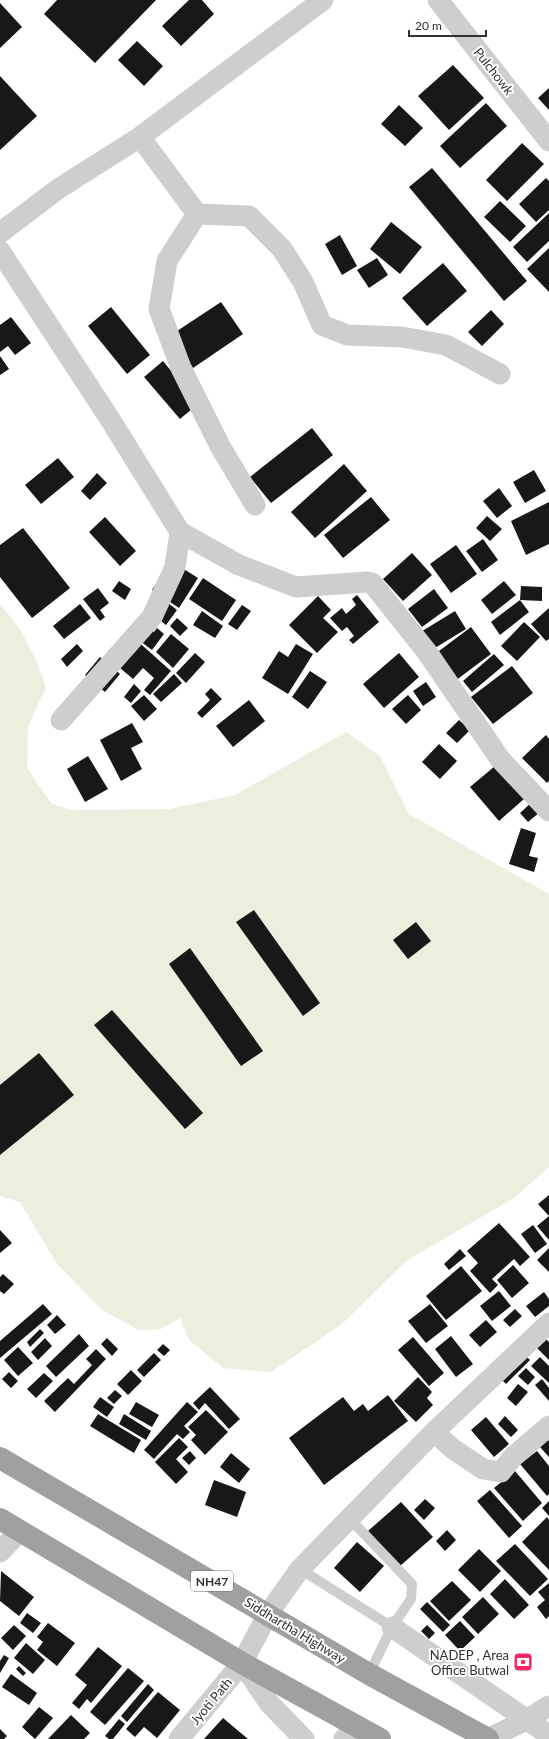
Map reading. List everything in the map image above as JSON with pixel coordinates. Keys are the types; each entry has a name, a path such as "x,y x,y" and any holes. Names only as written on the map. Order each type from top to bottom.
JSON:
{"highway":[{"name":"Siddhartha Highway","path":"0,1458 369,1674 488,1739"},
{"path":"0,1519 242,1664 349,1732 380,1739"}],"street":[{"path":"0,233 58,189 140,137 323,0"},
{"name":"Pulchowk","path":"438,0 549,141"},
{"path":"140,137 197,214"},
{"path":"197,214 249,216 282,249 303,282 322,325 347,335 402,336 446,345 500,374"},
{"path":"197,214 167,261 160,309 181,368 220,446 256,505"},
{"path":"0,251 108,416 180,532 238,565 296,587 367,582 372,584 427,652 500,759 549,811"},
{"path":"61,720 152,617 175,567 180,532"},
{"name":"Jyoti Path","path":"180,1739 242,1664 268,1614 300,1569 434,1432 549,1323"},
{"path":"434,1432 453,1449 483,1469 501,1472 513,1457 549,1426"},
{"path":"0,1552 20,1531"},
{"path":"392,1627 549,1735"},
{"path":"242,1664 269,1703 304,1739"},
{"path":"488,1739 526,1720 549,1706"}],"lane":[{"path":"350,1519 412,1584 411,1599 392,1627 369,1674"},
{"path":"300,1569 392,1627"}],"green space":[{"path":"0,605 8,613 22,633 43,677 46,688 28,726 27,768 51,803 71,810 169,809 235,795 346,732 380,756 409,814 549,894 549,1167 514,1198 406,1261 341,1325 271,1372 223,1368 189,1340 180,1318 161,1329 139,1330 102,1310 57,1264 20,1202 0,1196"}],"building":[{"path":"57,0 156,0 95,63 44,14"},
{"path":"189,0 202,0 214,14 181,46 162,26"},
{"path":"0,3 22,27 0,48"},
{"path":"137,41 163,66 144,86 118,60"},
{"path":"453,65 484,98 449,130 418,96"},
{"path":"0,76 37,116 0,150"},
{"path":"549,88 549,110 538,98"},
{"path":"486,103 507,126 460,168 440,146"},
{"path":"399,105 423,128 405,146 381,124"},
{"path":"522,143 544,164 507,201 486,180"},
{"path":"432,168 527,281 504,301 409,187"},
{"path":"546,178 549,181 549,210 536,222 519,204"},
{"path":"500,201 526,226 510,242 484,217"},
{"path":"549,213 549,241 527,262 513,247"},
{"path":"391,222 422,247 400,274 370,249"},
{"path":"340,235 357,266 342,275 325,244"},
{"path":"549,248 549,292 527,269"},
{"path":"377,258 388,275 369,288 357,270"},
{"path":"443,263 467,291 427,326 402,298"},
{"path":"221,302 243,334 193,368 171,335"},
{"path":"111,307 150,355 127,374 88,326"},
{"path":"491,310 504,324 482,346 468,332"},
{"path":"11,317 31,343 15,355 8,346 0,352 0,325"},
{"path":"0,356 9,369 0,375"},
{"path":"163,361 198,404 180,419 144,377"},
{"path":"312,428 333,455 271,503 250,477"},
{"path":"58,458 74,477 41,504 25,485"},
{"path":"344,464 367,491 315,538 291,512"},
{"path":"534,470 546,491 525,503 513,482"},
{"path":"97,473 107,483 90,500 81,491"},
{"path":"499,488 512,506 497,518 483,501"},
{"path":"371,497 390,520 343,558 324,535"},
{"path":"549,502 549,544 526,555 511,521"},
{"path":"487,516 502,529 490,541 476,528"},
{"path":"105,517 136,551 120,566 89,532"},
{"path":"23,528 70,588 32,618 0,577 0,545"},
{"path":"483,539 498,560 482,572 466,551"},
{"path":"456,545 477,574 451,593 430,564"},
{"path":"412,553 432,575 403,601 383,579"},
{"path":"171,561 198,578 179,608 152,590"},
{"path":"203,578 236,600 222,621 189,599"},
{"path":"119,581 131,589 125,600 112,591"},
{"path":"504,581 516,595 492,614 481,600"},
{"path":"521,586 542,587 542,601 520,600"},
{"path":"98,588 109,603 100,610 105,617 100,621 83,599"},
{"path":"434,589 448,608 422,627 408,609"},
{"path":"158,595 177,610 166,625 147,610"},
{"path":"357,595 379,622 353,644 349,640 354,636 347,627 342,631 330,618 342,608 346,614 356,605 352,599"},
{"path":"318,596 331,610 323,618 338,632 317,653 289,625"},
{"path":"520,600 529,612 500,635 491,622"},
{"path":"80,604 91,618 64,639 53,626"},
{"path":"242,605 251,611 237,630 228,624"},
{"path":"549,608 549,639 546,641 531,624"},
{"path":"202,611 223,626 215,638 193,625"},
{"path":"455,611 466,629 430,651 419,633"},
{"path":"177,618 188,628 180,636 170,626"},
{"path":"142,622 154,632 157,628 164,634 152,650 132,635"},
{"path":"524,622 540,637 517,661 501,646"},
{"path":"471,627 491,654 455,681 435,654"},
{"path":"171,634 189,649 173,668 156,652"},
{"path":"134,638 171,671 150,695 144,690 154,678 143,668 133,679 113,662"},
{"path":"77,644 83,651 67,667 61,659"},
{"path":"296,644 313,654 288,694 262,678 279,651 288,657"},
{"path":"195,653 205,662 186,683 176,673"},
{"path":"399,653 419,677 384,708 363,684"},
{"path":"494,654 504,665 472,692 463,681"},
{"path":"100,657 120,674 105,692 85,675"},
{"path":"512,666 533,693 493,724 471,697"},
{"path":"310,671 327,682 308,709 292,697"},
{"path":"174,674 182,683 161,702 153,694"},
{"path":"426,682 436,697 423,706 413,691"},
{"path":"134,684 141,691 131,703 124,697"},
{"path":"211,688 222,699 202,718 197,713 210,700 205,694"},
{"path":"144,695 157,709 144,721 131,706"},
{"path":"408,695 421,710 406,724 392,709"},
{"path":"249,700 265,721 233,747 216,726"},
{"path":"459,720 470,730 457,743 446,733"},
{"path":"132,723 143,742 131,748 142,769 121,781 100,740"},
{"path":"546,735 549,739 549,781 547,783 522,758"},
{"path":"439,744 457,761 440,779 422,762"},
{"path":"88,756 108,789 85,802 67,769"},
{"path":"495,766 524,799 499,821 470,787"},
{"path":"532,802 540,812 528,822 520,813"},
{"path":"521,828 536,833 529,856 538,858 534,872 509,864"},
{"path":"254,910 320,1003 303,1016 236,922"},
{"path":"416,922 431,941 408,959 393,940"},
{"path":"190,948 263,1051 241,1066 169,964"},
{"path":"112,1010 203,1113 185,1129 94,1025"},
{"path":"39,1053 74,1095 0,1155 0,1085"},
{"path":"549,1195 549,1216 538,1204"},
{"path":"549,1216 549,1240 537,1226"},
{"path":"499,1223 530,1257 520,1266 514,1259 492,1279 498,1285 490,1293 470,1271 478,1263 467,1251"},
{"path":"533,1225 547,1244 535,1253 521,1234"},
{"path":"0,1230 12,1243 0,1253"},
{"path":"549,1248 549,1272 537,1260"},
{"path":"460,1249 466,1256 449,1270 444,1264"},
{"path":"513,1265 529,1283 512,1298 497,1280"},
{"path":"461,1266 482,1291 446,1320 426,1296"},
{"path":"3,1274 14,1284 4,1294 0,1291 0,1277"},
{"path":"499,1291 511,1306 492,1321 480,1306"},
{"path":"544,1292 549,1299 549,1306 535,1317 526,1306"},
{"path":"43,1304 52,1314 0,1358 0,1341"},
{"path":"430,1304 448,1326 426,1343 408,1321"},
{"path":"515,1309 522,1316 510,1327 503,1320"},
{"path":"57,1315 66,1325 55,1334 47,1325"},
{"path":"486,1320 497,1332 480,1347 469,1335"},
{"path":"40,1329 44,1333 30,1347 27,1342"},
{"path":"79,1334 89,1346 56,1377 46,1366"},
{"path":"451,1336 473,1364 456,1377 435,1349"},
{"path":"413,1337 444,1373 429,1386 398,1350"},
{"path":"45,1338 52,1346 38,1360 31,1352"},
{"path":"107,1338 118,1349 112,1356 101,1344"},
{"path":"546,1339 549,1342 549,1360 537,1348"},
{"path":"163,1344 170,1350 164,1356 157,1350"},
{"path":"18,1347 33,1363 18,1376 4,1360"},
{"path":"96,1349 106,1359 55,1412 44,1401 68,1378 74,1384 92,1365 86,1359"},
{"path":"522,1352 530,1360 506,1384 498,1376"},
{"path":"154,1353 161,1360 144,1377 137,1370"},
{"path":"540,1357 549,1366 549,1383 531,1366"},
{"path":"526,1368 535,1377 528,1385 518,1376"},
{"path":"131,1370 142,1381 128,1395 117,1384"},
{"path":"9,1372 18,1381 11,1388 2,1379"},
{"path":"44,1373 53,1381 36,1398 27,1389"},
{"path":"418,1377 432,1392 427,1398 433,1405 416,1422 394,1401"},
{"path":"542,1379 549,1388 549,1401 535,1385"},
{"path":"518,1384 528,1392 516,1406 507,1398"},
{"path":"210,1387 240,1419 229,1429 205,1403 199,1410 193,1403"},
{"path":"115,1390 122,1396 114,1404 107,1398"},
{"path":"388,1395 408,1421 324,1485 289,1438 343,1397 354,1411 363,1404 368,1411"},
{"path":"100,1397 114,1407 107,1417 93,1407"},
{"path":"136,1402 159,1415 152,1427 129,1414"},
{"path":"187,1402 198,1412 184,1426 190,1432 183,1439 177,1434 154,1459 144,1450"},
{"path":"206,1410 228,1432 205,1455 191,1440 196,1435 188,1427"},
{"path":"98,1414 141,1440 134,1453 90,1426"},
{"path":"124,1414 151,1431 146,1440 119,1424"},
{"path":"505,1416 518,1430 511,1437 498,1424"},
{"path":"486,1417 509,1444 494,1457 471,1430"},
{"path":"179,1438 188,1447 176,1459 188,1472 176,1484 155,1462"},
{"path":"547,1439 549,1441 549,1457 539,1446"},
{"path":"190,1451 196,1458 189,1465 182,1458"},
{"path":"537,1451 549,1466 549,1494 547,1496 520,1464"},
{"path":"231,1453 250,1469 239,1483 220,1467"},
{"path":"515,1471 542,1503 523,1521 494,1488"},
{"path":"214,1480 246,1492 237,1517 205,1505"},
{"path":"490,1490 522,1526 509,1538 477,1501"},
{"path":"425,1499 435,1508 424,1520 414,1510"},
{"path":"549,1501 549,1516 542,1508"},
{"path":"401,1502 433,1537 400,1566 368,1531"},
{"path":"547,1517 549,1520 549,1570 522,1542"},
{"path":"447,1530 456,1540 445,1551 436,1541"},
{"path":"357,1542 384,1566 360,1592 334,1568"},
{"path":"515,1544 548,1579 530,1596 496,1561"},
{"path":"479,1549 501,1571 480,1592 458,1570"},
{"path":"1,1571 34,1597 19,1616 0,1601"},
{"path":"505,1579 529,1605 514,1619 490,1594"},
{"path":"452,1581 471,1600 449,1621 430,1601"},
{"path":"549,1583 549,1616 546,1619 537,1607 545,1600 538,1592"},
{"path":"483,1597 499,1614 478,1634 462,1617"},
{"path":"427,1602 450,1625 443,1632 420,1609"},
{"path":"27,1613 41,1623 33,1633 20,1623"},
{"path":"460,1621 475,1637 460,1651 445,1635"},
{"path":"48,1623 75,1643 57,1666 37,1650 43,1642 37,1637"},
{"path":"14,1625 26,1636 13,1650 1,1638"},
{"path":"427,1625 435,1633 429,1639 421,1631"},
{"path":"26,1643 45,1660 33,1674 14,1658"},
{"path":"98,1647 122,1666 91,1703 87,1699 79,1709 72,1703 87,1685 75,1675"},
{"path":"4,1655 9,1658 0,1673 0,1661"},
{"path":"19,1666 26,1673 23,1676 16,1669"},
{"path":"128,1668 144,1681 105,1725 90,1712"},
{"path":"11,1674 37,1693 29,1705 2,1687"},
{"path":"148,1684 154,1690 127,1722 121,1716"},
{"path":"158,1692 180,1710 157,1738 144,1727 135,1737 126,1729"},
{"path":"39,1707 53,1718 35,1739 22,1727"},
{"path":"71,1715 90,1733 84,1739 48,1739"},
{"path":"223,1718 248,1739 204,1739"},
{"path":"119,1719 125,1724 113,1739 109,1739 105,1736"},
{"path":"0,1729 7,1736 4,1739 0,1739"}],"place":[{"name":"NADEP , Area Office Butwal","path":"523,1662"}]}
